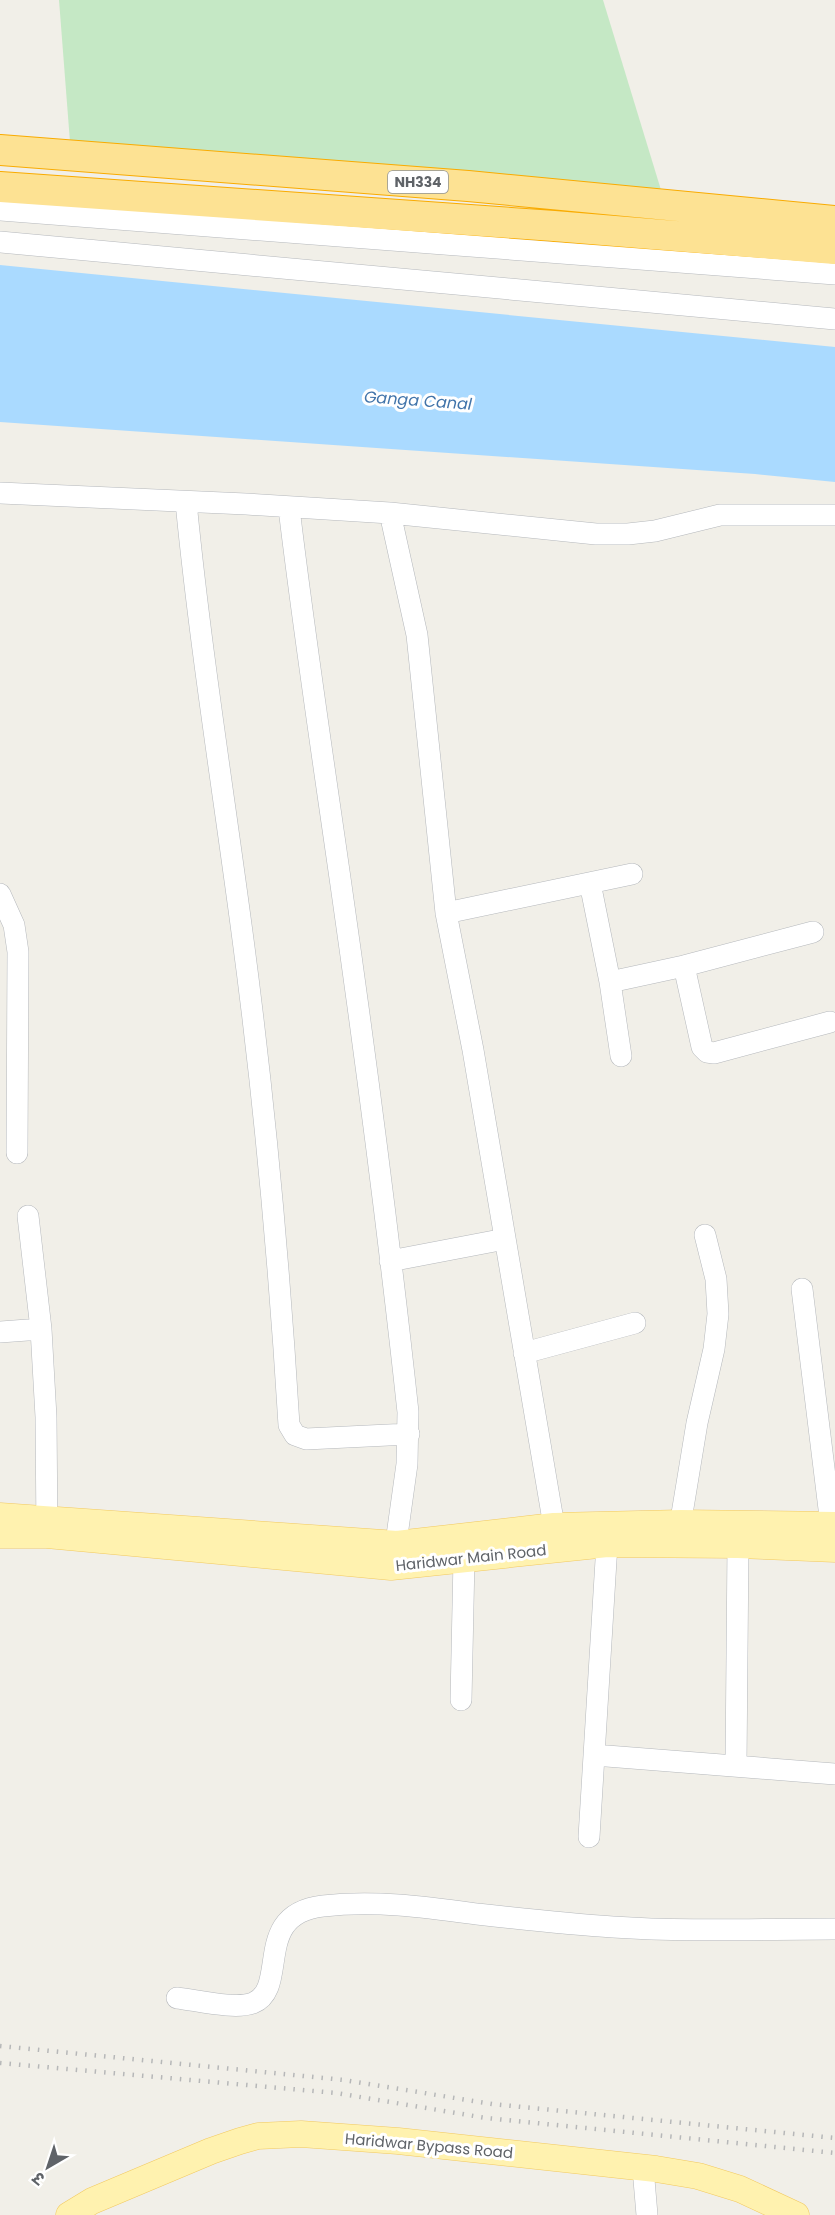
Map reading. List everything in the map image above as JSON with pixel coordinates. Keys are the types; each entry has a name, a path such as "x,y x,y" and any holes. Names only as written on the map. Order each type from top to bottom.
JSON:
{"highway":[{"name":"NH334","path":"0,150 468,186 835,221"},
{"name":"NH334","path":"0,186 542,225 835,249"}],"main road":[{"name":"Haridwar Main Road","path":"0,1516 47,1527 464,1559 679,1534 738,1545 834,1533"},
{"name":"Haridwar Main Road","path":"394,1555 554,1526 679,1534 834,1533"},
{"name":"Haridwar Main Road","path":"0,1535 47,1527"},
{"name":"Haridwar Bypass Road","path":"69,2215 92,2201 211,2151 258,2136 301,2134 399,2141 699,2176 740,2189 796,2215"}],"street":[{"path":"0,210 835,274"},
{"path":"0,242 835,319"},
{"path":"0,493 390,513 596,534 655,531 720,515 835,515"},
{"path":"186,502 194,588 243,935 262,1097 281,1300 289,1425 295,1435 306,1439 409,1434"},
{"path":"290,508 304,638 341,885 408,1413 409,1434 394,1555"},
{"path":"390,513 417,635 446,913 473,1050 554,1526"},
{"path":"446,913 632,874"},
{"path":"590,883 610,982 621,1056"},
{"path":"0,894 14,925 18,952 17,1153"},
{"path":"610,982 684,966 813,932"},
{"path":"684,966 702,1047 707,1052 714,1053 830,1022"},
{"path":"28,1216 41,1329 46,1417 47,1527"},
{"path":"679,1534 697,1423 714,1349 718,1314 716,1279 705,1235"},
{"path":"390,1261 505,1239"},
{"path":"802,1290 834,1533"},
{"path":"525,1353 635,1323"},
{"path":"0,1332 41,1329"},
{"path":"589,1837 607,1544"},
{"path":"736,1765 738,1545"},
{"path":"461,1700 464,1559"},
{"path":"594,1755 835,1774"},
{"path":"177,1998 238,2005 253,2003 262,1997 268,1986 276,1943 282,1926 294,1915 314,1907 346,1904 399,1904 613,1927 724,1931 835,1929"},
{"path":"643,2168 647,2215"}],"green space":[{"path":"59,0 603,0 661,190 70,142"}],"water":[{"name":"Ganga Canal","path":"0,265 835,347 835,482 755,474 0,422"}],"railway":[{"path":"0,2046 344,2080 492,2104 835,2138"},
{"path":"0,2063 336,2093 486,2118 835,2153"}]}
